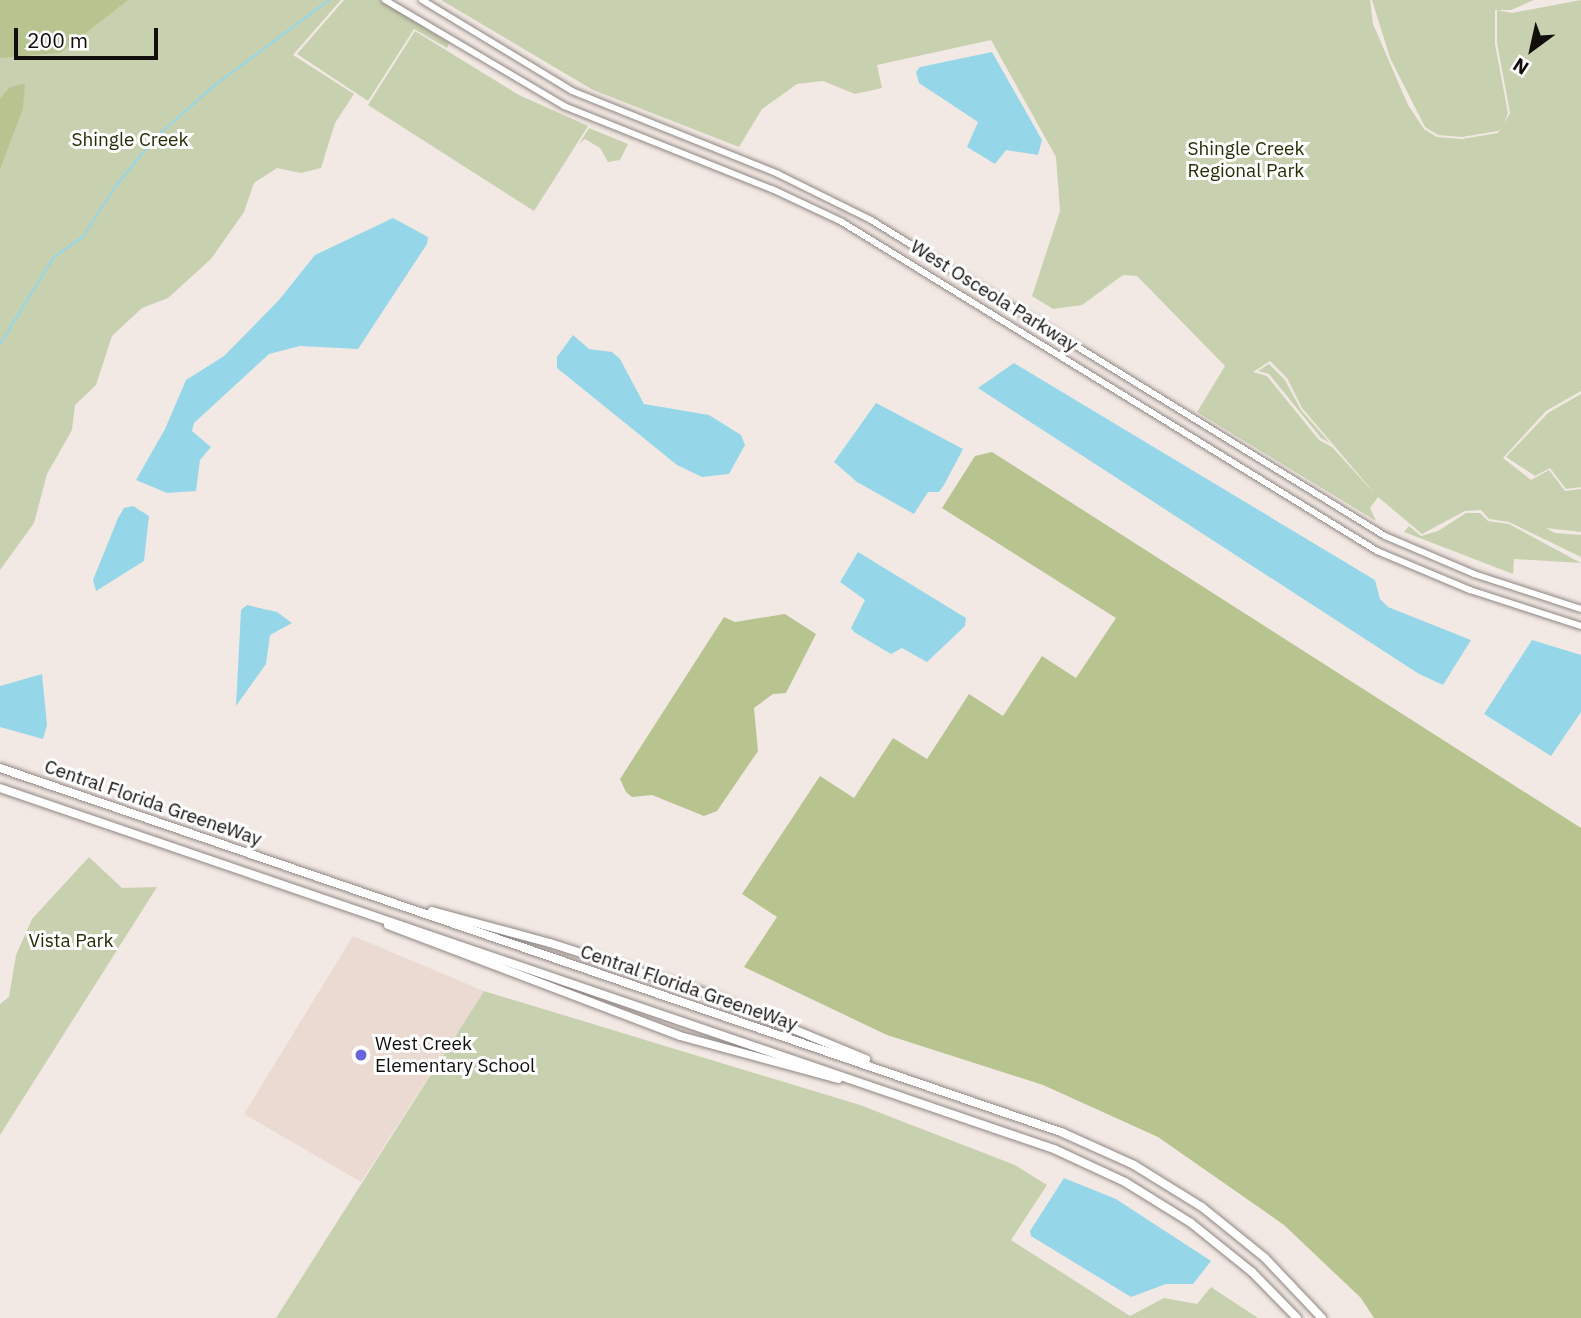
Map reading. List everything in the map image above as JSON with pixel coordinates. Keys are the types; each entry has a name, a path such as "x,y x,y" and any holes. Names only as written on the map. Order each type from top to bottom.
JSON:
{"highway":[{"name":"Central Florida GreeneWay","path":"0,768 1061,1132 1157,1178 1245,1240 1322,1318"},
{"name":"Central Florida GreeneWay","path":"0,788 1054,1149 1147,1194 1233,1255 1297,1318"},
{"path":"375,896 550,943 697,990 907,1078"},
{"path":"343,905 445,950 680,1036 915,1101"}],"main road":[{"name":"West Osceola Parkway","path":"385,0 453,43 565,106 772,189 842,222 1377,551 1469,590 1581,626"},
{"name":"West Osceola Parkway","path":"422,0 594,102 778,174 860,214 1385,536 1474,575 1581,608"}],"shaded area":[{"name":"West Creek Elementary School","path":"353,936 484,991 361,1182 244,1114"}],"green space":[{"path":"0,0 128,0 60,53 0,58"},
{"name":"Shingle Creek","path":"109,0 341,0 293,55 354,94 335,123 321,168 301,173 277,168 254,183 244,212 211,259 168,298 142,308 112,336 96,385 75,405 72,430 47,474 34,523 0,570 0,51"},
{"path":"344,0 380,0 449,43 447,48 414,29 368,101 297,54"},
{"name":"Shingle Creek Regional Park","path":"441,0 1370,0 1373,24 1408,105 1424,129 1437,137 1462,139 1498,133 1510,113 1497,43 1497,10 1512,13 1581,0 1581,391 1546,411 1503,458 1531,480 1549,470 1565,491 1581,489 1581,532 1546,528 1555,533 1581,535 1581,557 1509,522 1489,519 1481,510 1465,511 1422,534 1378,497 1370,508 1376,521 1197,412 1225,366 1137,276 1123,275 1082,305 1053,309 1032,296 1060,211 1056,157 991,40 877,65 882,88 855,94 823,81 797,84 762,109 739,147 593,90","holes":["1270,361 1287,378 1302,408 1376,495 1332,447 1319,440 1267,376 1253,372"]},
{"path":"1372,0 1534,0 1511,10 1495,10 1495,44 1508,113 1498,131 1462,137 1438,135 1425,127 1390,58"},
{"path":"415,31 519,95 588,126 534,211 368,105"},
{"path":"25,83 23,109 0,169 0,99 9,88"},
{"path":"589,128 628,144 620,160 608,162 600,148 585,139 579,144"},
{"path":"1269,364 1285,380 1301,410 1330,443 1321,438 1269,374 1258,371"},
{"path":"1581,394 1581,487 1566,489 1550,468 1535,476 1506,457 1548,413"},
{"path":"992,452 1581,828 1581,1318 1374,1318 1361,1298 1284,1225 1158,1137 1043,1085 887,1035 744,967 777,917 742,894 820,776 854,798 893,738 927,759 969,694 1003,716 1042,656 1076,678 1116,618 942,508 975,456"},
{"path":"1466,513 1480,513 1488,521 1509,524 1581,563 1514,559 1513,574 1404,532 1409,526 1421,536 1438,531"},
{"path":"785,614 816,634 786,693 773,694 754,708 758,751 717,811 704,816 652,795 632,797 626,792 620,779 724,617 735,622"},
{"name":"Vista Park","path":"89,857 122,888 157,887 0,1135 0,1004 9,997 16,955 32,919"},
{"path":"484,991 860,1105 1015,1165 1047,1185 1011,1240 1130,1316 1164,1298 1197,1304 1211,1287 1258,1318 276,1318"}],"water":[{"path":"992,52 1042,140 1038,155 1006,150 995,164 967,147 978,122 919,83 916,72 920,67"},
{"path":"393,218 428,237 427,244 358,349 300,346 269,354 194,423 192,431 211,447 200,460 196,491 167,493 136,480 165,429 186,380 224,356 279,300 315,255"},
{"path":"573,335 589,349 612,352 620,359 644,404 709,415 741,435 745,445 729,474 702,477 677,465 557,368 557,357"},
{"path":"1014,363 1375,580 1380,599 1388,607 1471,640 1443,685 1419,674 978,388"},
{"path":"876,403 963,449 939,492 928,492 914,514 857,482 834,462"},
{"path":"133,506 149,516 144,561 96,591 93,580 118,518 124,508"},
{"path":"858,552 966,618 965,626 927,662 902,648 891,654 854,632 851,628 865,600 840,582"},
{"path":"247,605 277,612 292,623 270,635 266,664 236,706 241,610"},
{"path":"1532,640 1581,655 1581,712 1551,756 1484,714"},
{"path":"42,674 47,725 43,739 0,727 0,686"},
{"path":"1064,1178 1116,1199 1211,1261 1193,1284 1166,1284 1131,1297 1031,1236 1030,1231"}],"waterway":[{"name":"Shingle Creek","path":"0,344 54,257 83,237 115,187 155,138 215,85 329,0"}],"place":[{"name":"West Creek Elementary School","path":"361,1055"}]}
